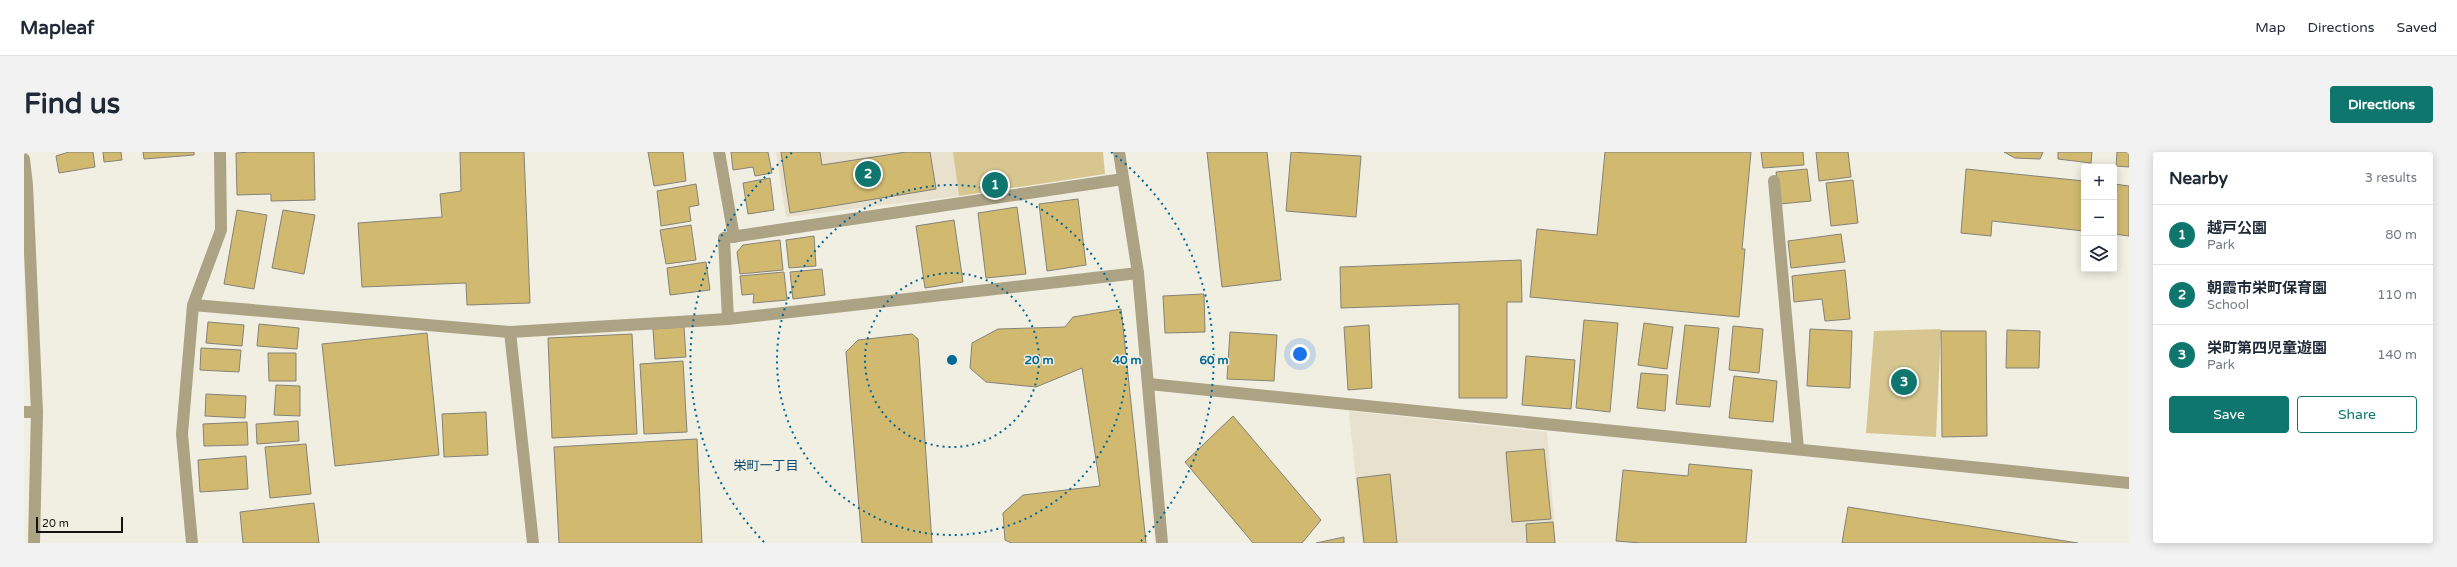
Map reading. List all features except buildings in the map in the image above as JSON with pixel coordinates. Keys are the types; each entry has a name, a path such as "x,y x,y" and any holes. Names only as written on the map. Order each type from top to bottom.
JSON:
{"street":[{"path":"192,543 182,434 192,306 221,230 220,152"},
{"path":"719,152 734,237"},
{"path":"1119,152 1138,273 1162,543"},
{"path":"24,159 37,412 34,543"},
{"path":"728,319 724,238 1123,180"},
{"path":"1774,181 1798,449"},
{"path":"192,306 510,332 728,319 1138,273"},
{"path":"510,332 533,543"},
{"path":"1149,384 2129,483"},
{"path":"24,412 37,412"}],"shaded area":[{"path":"776,152 953,152 959,196 786,217"},
{"path":"953,152 1103,152 1105,174 959,196"},
{"path":"1941,329 1936,437 1866,433 1874,331"},
{"path":"1349,411 1547,432 1556,543 1362,543"}],"place":[{"name":"朝霞市栄町保育園","path":"868,174"},
{"name":"越戸公園","path":"995,185"},
{"name":"栄町第四児童遊園","path":"1904,382"}],"district":[{"name":"栄町一丁目","path":"766,466"}]}
